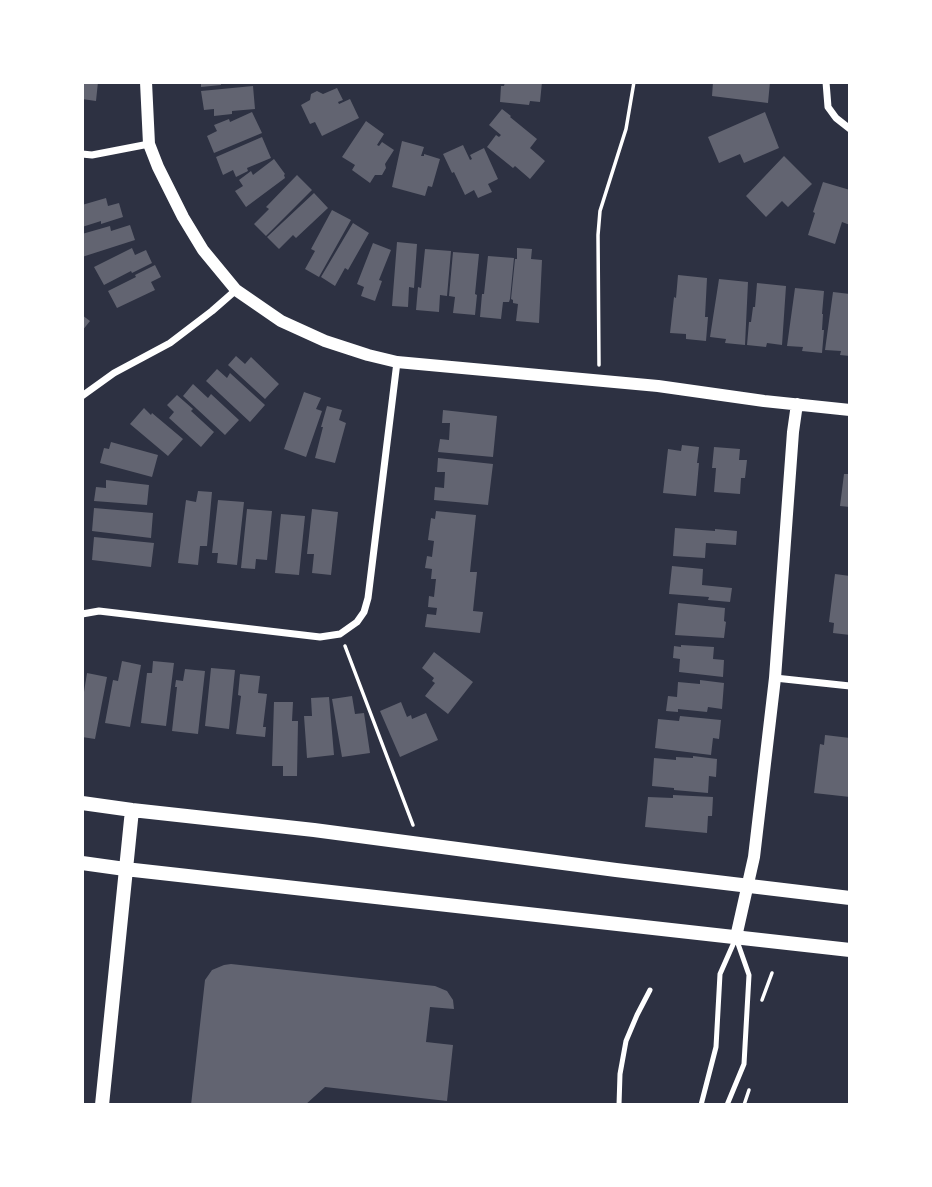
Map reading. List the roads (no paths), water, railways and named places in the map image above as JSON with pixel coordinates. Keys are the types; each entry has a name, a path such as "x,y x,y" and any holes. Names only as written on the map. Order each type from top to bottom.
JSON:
{"main road":[{"path":"82,803 850,898"},
{"path":"102,1105 132,810"},
{"path":"82,863 850,950"}],"street":[{"path":"146,82 149,144 183,217 203,250 236,289 281,321 314,336 397,362 658,386 850,410"},
{"path":"826,82 828,107 850,130"},
{"path":"82,154 92,155 149,144"},
{"path":"82,396 114,373 170,343 236,289"},
{"path":"82,614 99,611 320,637 340,634 357,622 364,612 368,598 397,362"},
{"path":"736,937 754,857 775,678 797,404"},
{"path":"775,678 850,686"}],"lane":[{"path":"701,1105 716,1047 720,974 736,937"},
{"path":"727,1105 744,1064 749,975 736,937"},
{"path":"618,1105 626,1041 650,990"}]}
